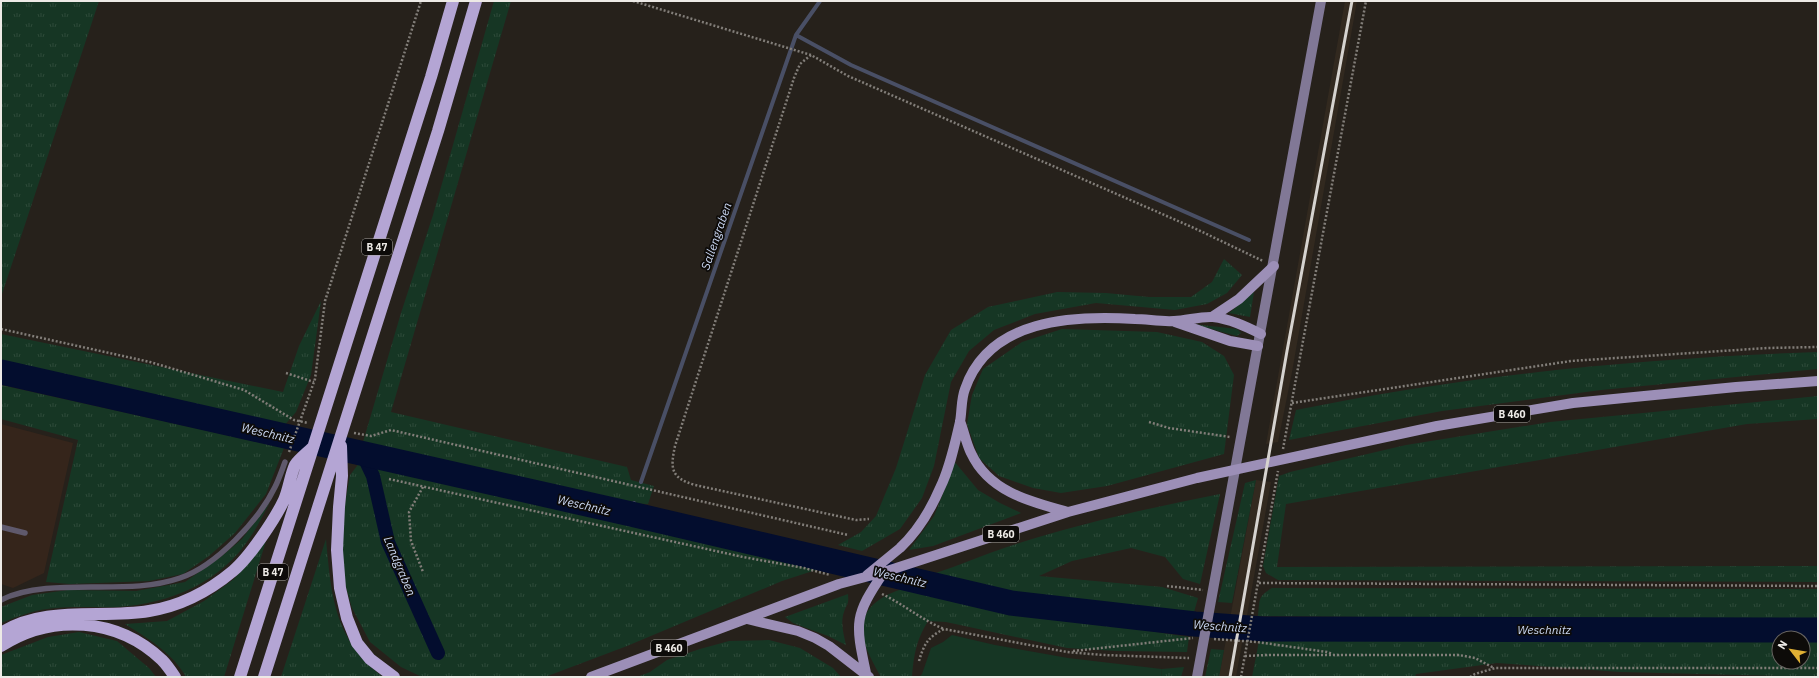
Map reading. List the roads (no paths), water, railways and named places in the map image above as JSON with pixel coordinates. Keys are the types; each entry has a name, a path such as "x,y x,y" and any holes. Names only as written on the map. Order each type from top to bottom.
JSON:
{"highway":[{"name":"B 47","path":"240,677 296,465 314,446 324,417 431,77 453,1"},
{"name":"B 47","path":"264,677 329,473 345,430 438,131 476,1"},
{"path":"345,430 338,507 337,550 340,588 347,618 357,643 370,659 394,677"},
{"path":"1,633 9,628 43,618 78,614 118,614 150,611 182,603 211,587 235,570 257,544 284,500 296,465"},
{"path":"1,646 14,637 44,628 80,623 114,630 140,643 163,660 175,677"}],"main road":[{"path":"1212,317 1239,300 1274,266"},
{"path":"865,577 900,547 925,516 941,487 960,421 964,390 972,371 986,353 1006,337 1033,327 1081,318 1111,317 1173,321 1212,317 1233,321 1261,334"},
{"path":"1173,321 1230,341 1258,346"},
{"name":"B 460","path":"591,677 839,584 884,572 1068,512 1286,455 1437,426 1573,403 1736,387 1818,381"},
{"path":"960,421 971,453 991,480 1007,491 1027,501 1068,512"},
{"path":"868,675 858,638 858,625 861,611 874,593 884,572"},
{"path":"746,619 798,631 815,638 868,675"}],"street":[{"path":"1198,677 1321,1"}],"lane":[{"path":"2,598 31,591 69,587 139,587 181,578 220,554 242,534 274,488 296,465"},
{"path":"1,527 25,533"}],"waterway":[{"name":"Sallengraben","path":"641,482 796,35 820,1"},
{"path":"796,35 851,65 1249,240"},
{"name":"Weschnitz","path":"1,372 631,514 1011,603 1195,624 1263,629 1818,630"},
{"name":"Landgraben","path":"362,453 373,476 388,542 438,653"},
{"name":"Sallengraben","path":"631,514 634,503"}],"railway":[{"path":"1230,677 1287,351 1352,1"}]}
